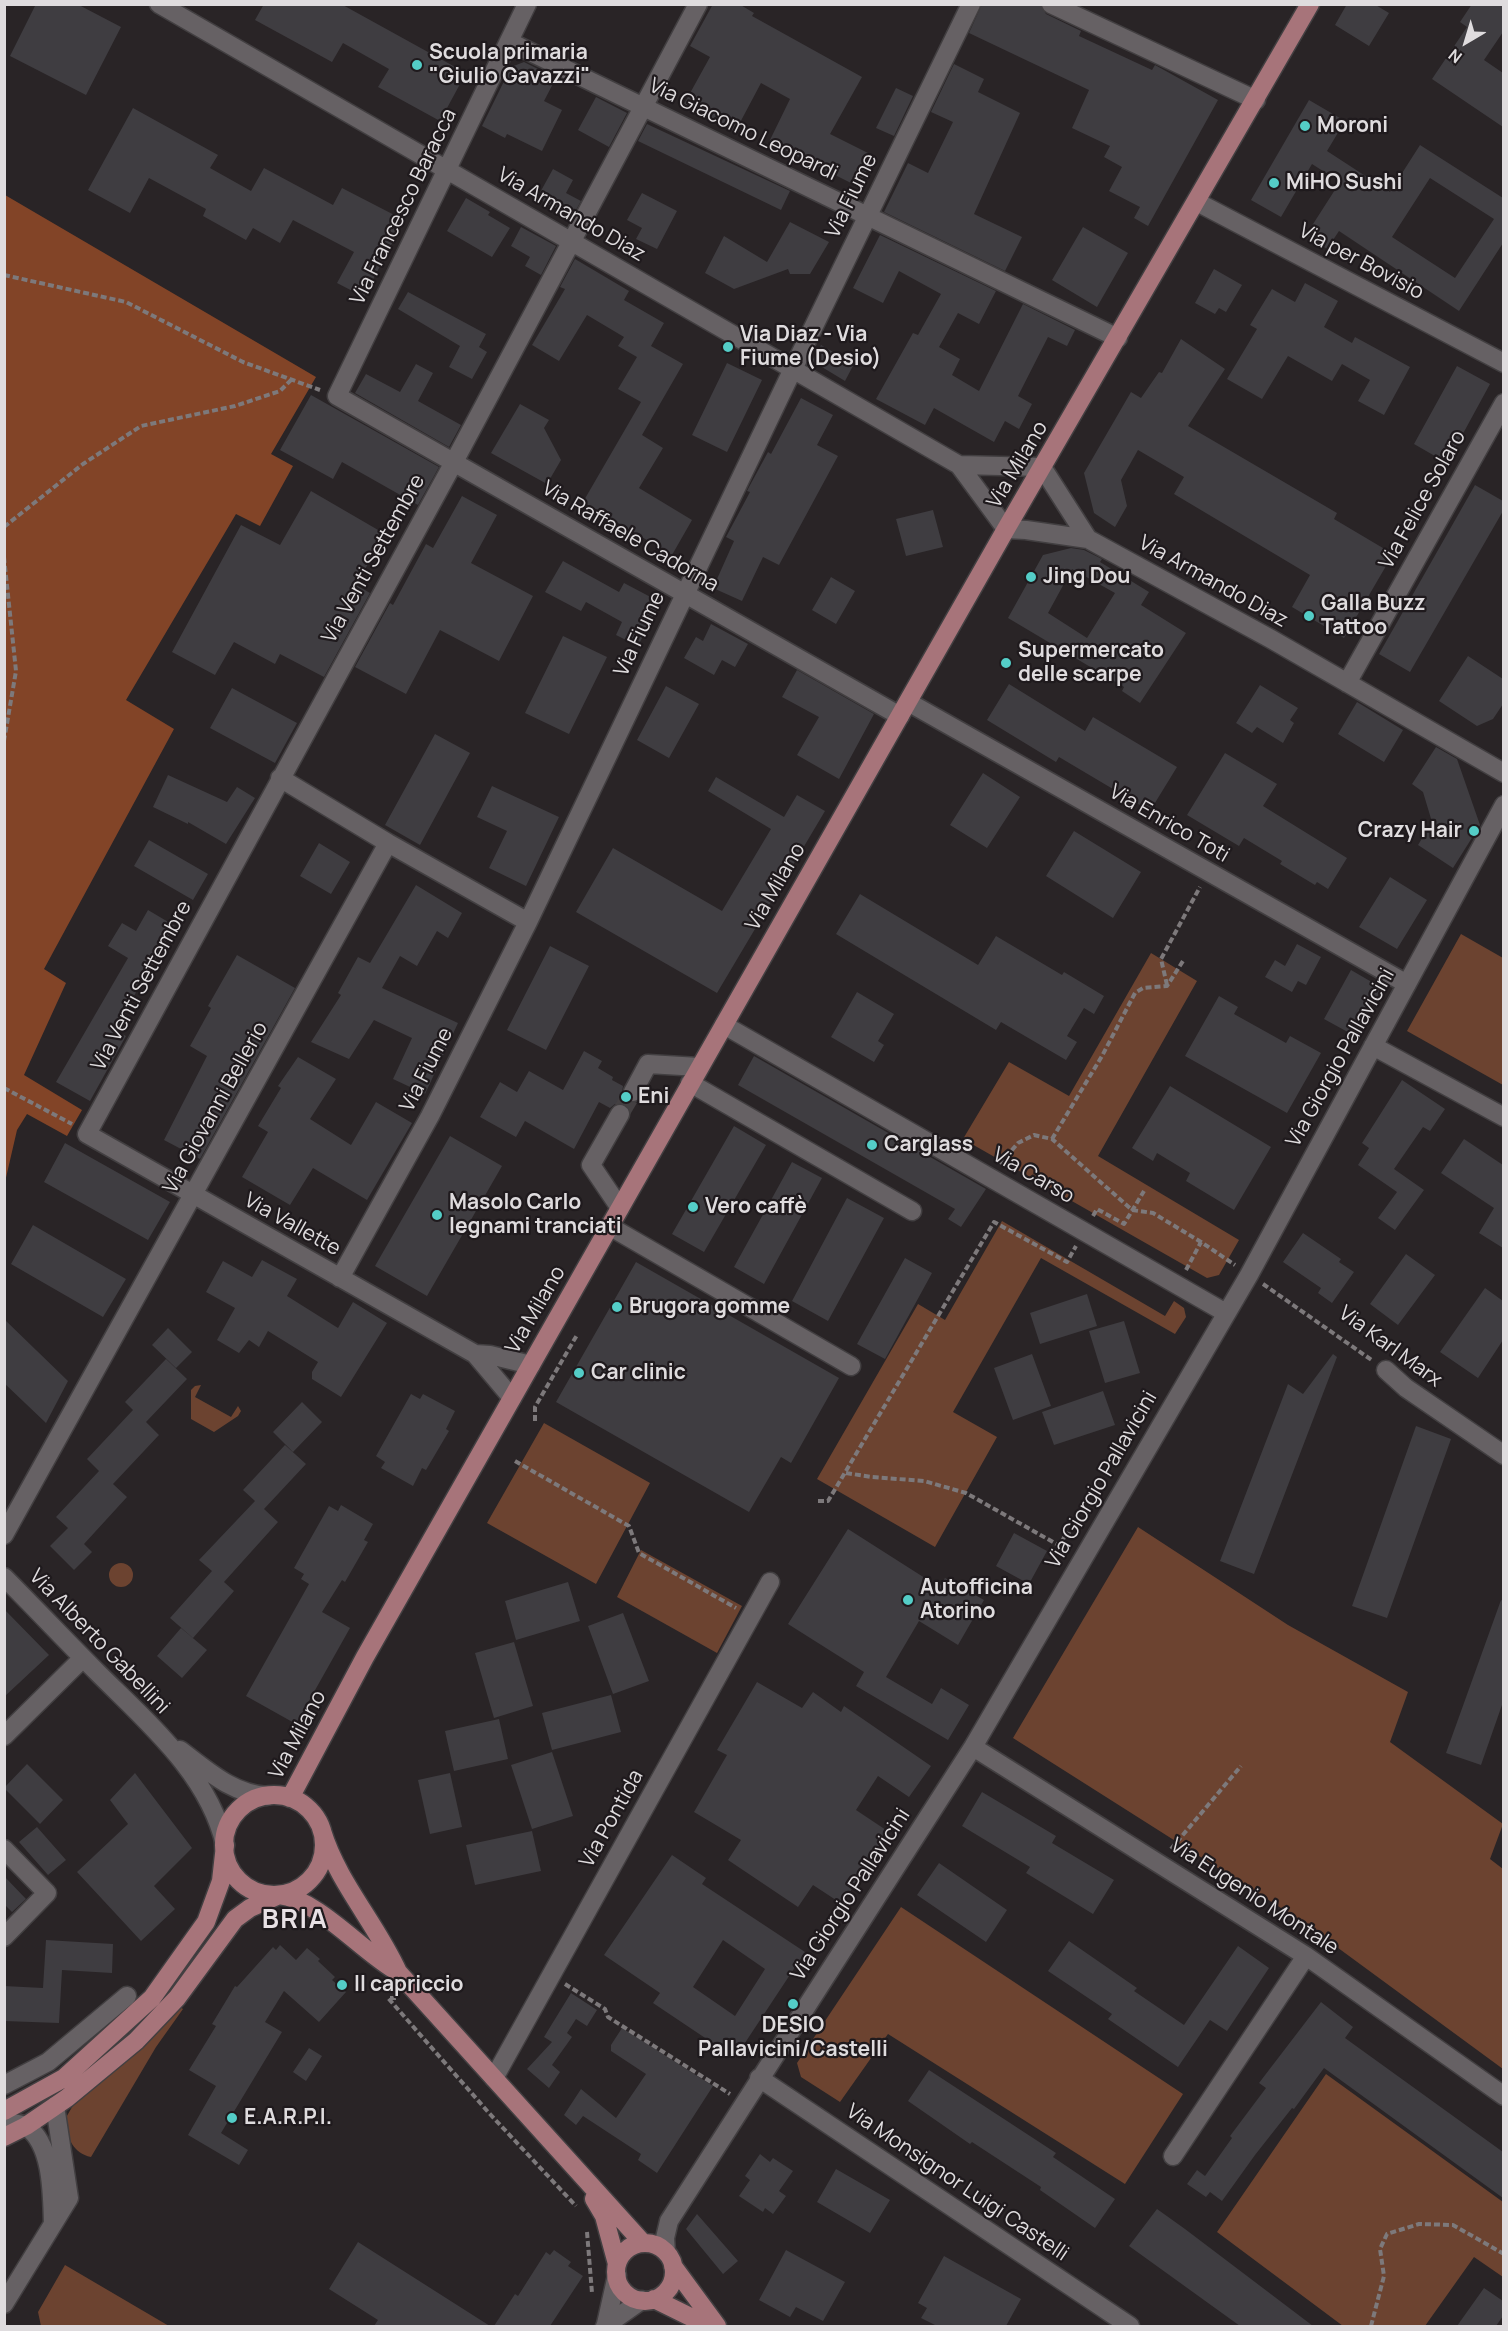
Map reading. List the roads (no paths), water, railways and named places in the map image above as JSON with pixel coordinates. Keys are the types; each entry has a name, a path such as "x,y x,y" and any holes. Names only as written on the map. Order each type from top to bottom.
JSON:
{"main road":[{"name":"Via Milano","path":"290,1798 365,1657 699,1067 1006,529 1310,4"},
{"path":"4,2111 64,2078 152,1998 200,1932 210,1913 221,1881 229,1825 237,1812 251,1801 267,1796 290,1798 303,1804 312,1812 335,1864 398,1972 643,2243"},
{"path":"4,2137 26,2126 55,2106 136,2041 163,2014 235,1919 250,1908 297,1889 315,1874 324,1854 322,1831"},
{"path":"225,1845 228,1863 242,1883 258,1892 279,1895 301,1902 319,1913 378,1961 398,1972"},
{"path":"583,2179 604,2216 617,2270 625,2292 709,2326"},
{"path":"617,2270 628,2248 643,2243 656,2245 670,2259 717,2326"},
{"path":"648,2300 667,2290 671,2283 670,2259"}],"street":[{"name":"Via Armando Diaz","path":"159,4 959,465 1006,529 1088,539 1503,773"},
{"name":"Via Francesco Baracca","path":"337,396 527,4"},
{"name":"Via Venti Settembre","path":"87,1134 454,462 698,4"},
{"name":"Via Fiume","path":"340,1278 430,1116 528,922 684,594 971,4"},
{"path":"1051,4 1256,100"},
{"name":"Via Giacomo Leopardi","path":"510,42 1118,338"},
{"name":"Via per Bovisio","path":"1197,202 1503,363"},
{"name":"Via Raffaele Cadorna","path":"337,396 684,594 904,709"},
{"name":"Via Felice Solaro","path":"1347,683 1503,403"},
{"name":"Via Armando Diaz","path":"959,465 1042,467 1088,539"},
{"name":"Via Enrico Toti","path":"904,709 1208,872 1407,984"},
{"path":"280,778 388,843 528,922"},
{"name":"Via Giorgio Pallavicini","path":"643,2243 669,2221 973,1747 1250,1275 1503,805"},
{"name":"Via Giovanni Bellerio","path":"4,1535 388,843"},
{"name":"Via Carso","path":"724,1024 1226,1313"},
{"path":"1373,1046 1503,1117"},
{"path":"633,1092 648,1064 699,1067"},
{"path":"690,1083 912,1211"},
{"path":"620,1114 591,1165 620,1208"},
{"name":"Via Vallette","path":"87,1134 475,1354 512,1398"},
{"path":"609,1226 851,1366"},
{"name":"Via Vallette","path":"475,1354 501,1357 531,1365"},
{"name":"Via Karl Marx","path":"1386,1370 1406,1388 1503,1455"},
{"name":"Via Alberto Gabellini","path":"4,1577 162,1738 186,1767 209,1802 225,1845"},
{"name":"Via Pontida","path":"494,2078 770,1582"},
{"path":"4,1736 83,1658"},
{"name":"Via Alberto Gabellini","path":"162,1738 226,1783 248,1793 267,1796"},
{"name":"Via Eugenio Montale","path":"973,1747 1306,1956 1503,2096"},
{"path":"4,1849 47,1893 4,1937"},
{"path":"1173,2156 1306,1956"},
{"path":"4,2085 48,2062 127,1996"},
{"name":"Via Monsignor Luigi Castelli","path":"759,2078 1130,2326"},
{"path":"4,2304 69,2198 55,2106"},
{"path":"4,2122 26,2126 37,2138 51,2174 53,2224"},
{"name":"Via Giorgio Pallavicini","path":"669,2221 665,2238 670,2259"},
{"path":"606,2325 617,2270"},
{"path":"606,2325 648,2300"}],"tunnel":[{"path":"620,1114 633,1092"}],"place":[{"name":"Scuola primaria \"Giulio Gavazzi\"","path":"417,65"},
{"name":"Moroni","path":"1305,126"},
{"name":"MiHO Sushi","path":"1274,183"},
{"name":"Via Diaz - Via Fiume (Desio)","path":"728,347"},
{"name":"Jing Dou","path":"1031,577"},
{"name":"Galla Buzz Tattoo","path":"1309,616"},
{"name":"Supermercato delle scarpe","path":"1006,663"},
{"name":"Crazy Hair","path":"1474,831"},
{"name":"Eni","path":"626,1097"},
{"name":"Carglass","path":"872,1145"},
{"name":"Vero caffè","path":"693,1207"},
{"name":"Masolo Carlo legnami tranciati","path":"437,1215"},
{"name":"Brugora gomme","path":"617,1307"},
{"name":"Car clinic","path":"579,1373"},
{"name":"Autofficina Atorino","path":"908,1600"},
{"name":"Il capriccio","path":"342,1985"},
{"name":"DESIO Pallavicini/Castelli","path":"793,2004"},
{"name":"E.A.R.P.I.","path":"232,2118"}],"district":[{"name":"BRIA","path":"295,1920"}]}
